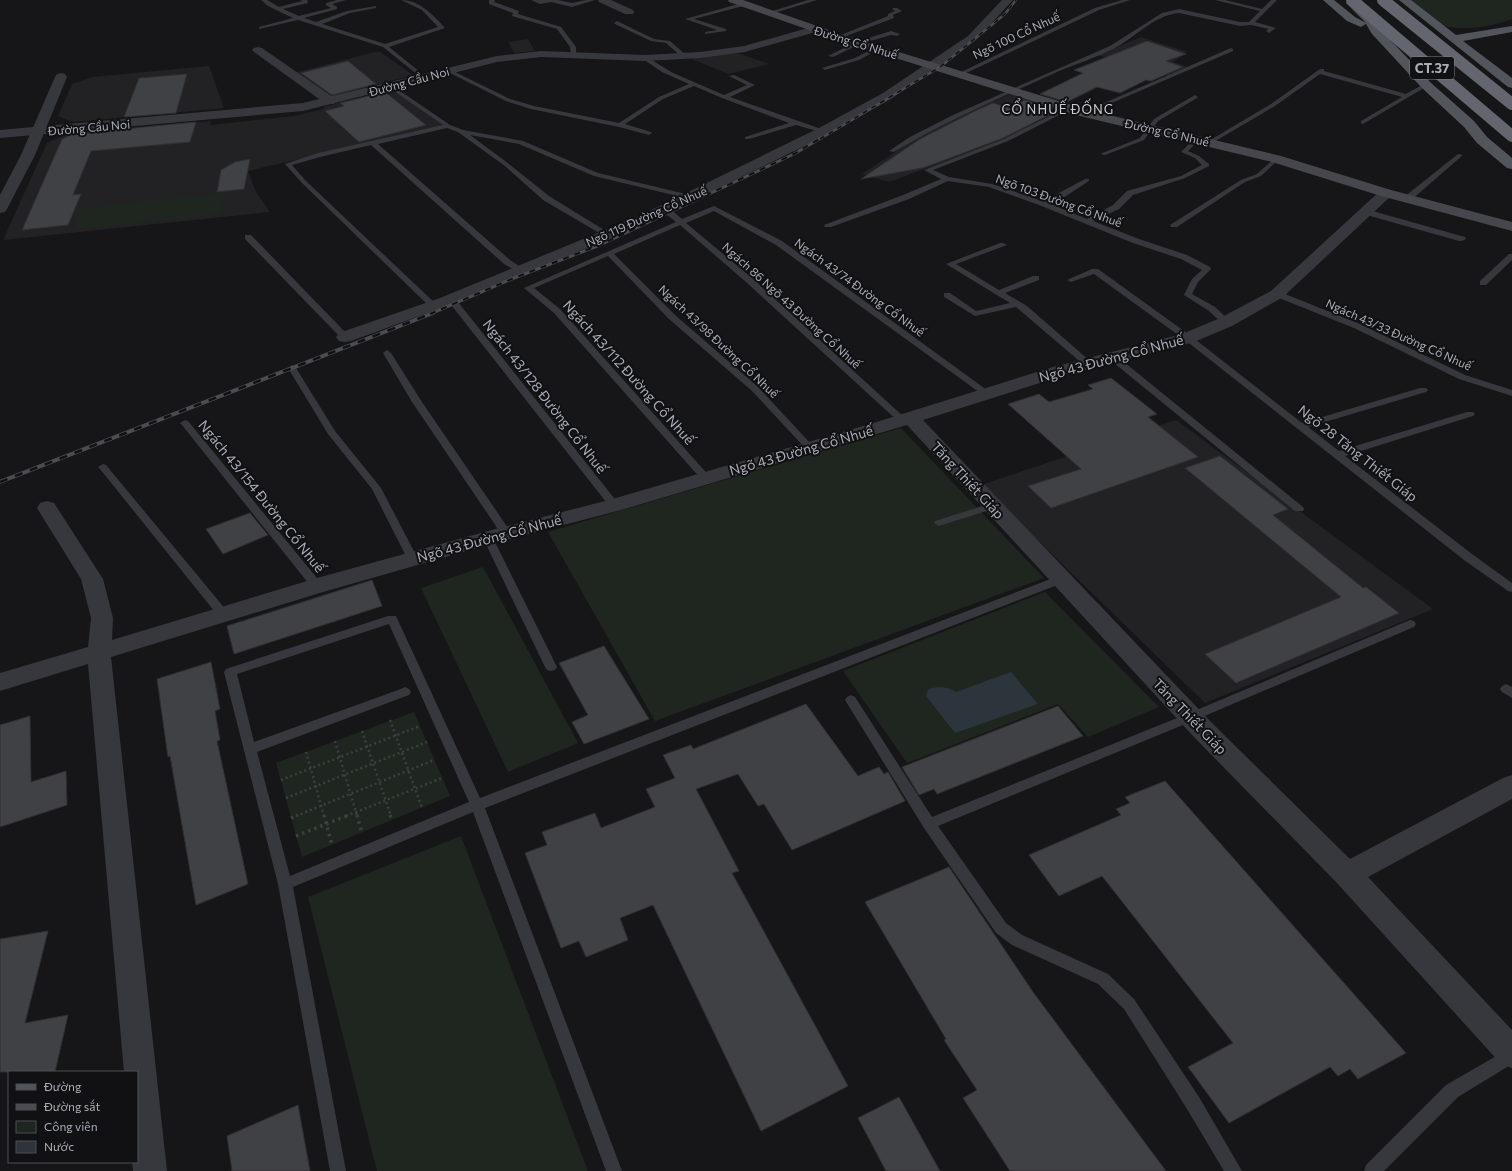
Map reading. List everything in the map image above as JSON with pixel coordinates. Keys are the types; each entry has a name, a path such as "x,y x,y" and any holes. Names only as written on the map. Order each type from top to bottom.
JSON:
{"highway":[{"name":"CT.37","path":"1352,0 1512,136"},
{"name":"CT.37","path":"1383,0 1512,104"}],"main road":[{"name":"Đường Cổ Nhuế","path":"733,0 769,14 839,37 1084,113 1276,159 1386,193 1512,227"},
{"path":"1328,0 1351,19 1376,32"},
{"path":"1347,0 1369,19 1376,32 1426,85 1468,124 1482,140 1512,166"},
{"path":"1386,0 1512,99"},
{"path":"1404,0 1512,84"},
{"path":"1454,39 1512,29"},
{"path":"1468,124 1497,138 1512,150"}],"street":[{"path":"602,0 629,12"},
{"name":"Ngõ 119 Đường Cổ Nhuế","path":"345,337 433,305 519,270 602,244 665,209 824,131 887,96 972,38 1008,0"},
{"name":"Đường Cầu Noi","path":"0,134 303,108 447,70 509,57 541,54 573,54 645,58 684,56 746,48 815,29"},
{"path":"258,50 330,101"},
{"path":"0,209 28,155 61,77"},
{"name":"Ngõ 43 Đường Cổ Nhuế","path":"0,682 317,586 506,533 614,505 810,448 1110,356 1188,338 1226,322 1277,294 1386,193"},
{"name":"Tăng Thiết Giáp","path":"906,418 1062,579 1191,717 1347,874 1512,1054"},
{"path":"47,508 92,579 102,618 99,652 150,1171"},
{"path":"1347,874 1512,786"}],"lane":[{"path":"264,0 278,9 298,18 385,46 423,77"},
{"path":"278,9 306,2 304,0"},
{"path":"261,28 335,8 328,4 343,0"},
{"path":"385,46 442,28 428,15 424,9 404,0"},
{"path":"492,0 491,3 517,12 514,15 559,28 563,31 567,42 573,47 573,54"},
{"path":"534,0 540,2 551,0 572,5 592,0"},
{"path":"769,14 814,0"},
{"name":"Ngõ 100 Cổ Nhuế","path":"960,74 1097,9 1127,0"},
{"path":"1218,0 1262,10"},
{"path":"1251,23 1262,10 1274,0"},
{"path":"707,33 724,30 688,19 745,4"},
{"path":"315,24 349,12 374,7"},
{"path":"839,37 892,17 890,15 899,11 895,9"},
{"path":"892,151 923,132 967,109 1119,44 1152,22 1176,11 1240,24 1251,23 1273,28 1269,31"},
{"path":"617,24 653,40 668,42 684,56"},
{"path":"831,56 858,43 891,33 897,34"},
{"path":"825,68 856,59 878,48"},
{"path":"1084,113 1139,88 1188,70 1231,50"},
{"path":"645,58 655,67 724,97 794,123 824,131"},
{"path":"447,70 508,100 534,108 620,125 649,133"},
{"path":"1210,142 1273,105 1321,71 1407,96"},
{"path":"724,97 752,85 732,76"},
{"path":"620,125 661,98 694,84"},
{"path":"1362,122 1426,85"},
{"path":"390,86 448,126 460,132 521,142 596,174 690,197"},
{"path":"1103,154 1142,138 1156,120 1195,97"},
{"name":"Ngõ 103 Đường Cổ Nhuế","path":"1069,108 1006,140 927,170 947,179 990,185 1042,203 1136,241 1184,257 1207,269 1195,281 1188,295 1212,309 1226,322"},
{"path":"747,138 794,123"},
{"path":"433,305 314,192 288,164 301,159 448,126"},
{"name":"Ngách 43/98 Đường Cổ Nhuế","path":"460,132 507,165 602,244 672,317 714,352 755,390 810,448"},
{"path":"1088,221 1116,207 1130,193 1182,177 1207,165 1197,157 1184,152 1197,139"},
{"path":"373,143 507,262 519,270"},
{"path":"1407,199 1460,155"},
{"path":"1174,225 1243,181 1259,175 1276,159"},
{"path":"828,225 906,197 947,179"},
{"path":"1042,203 1060,196 1087,180"},
{"name":"Ngách 43/74 Đường Cổ Nhuế","path":"681,222 714,208 743,222 779,243 986,393"},
{"name":"Ngách 86 Ngõ 43 Đường Cổ Nhuế","path":"665,209 749,280 906,418"},
{"path":"1366,212 1462,239"},
{"path":"602,244 681,222"},
{"path":"248,237 345,337"},
{"name":"Ngách 43/112 Đường Cổ Nhuế","path":"602,244 528,288 557,311 706,478"},
{"path":"1003,245 950,264 1024,308 1087,363"},
{"path":"1483,283 1512,256"},
{"name":"Ngõ 28 Tăng Thiết Giáp","path":"1071,280 1095,271 1188,338 1468,557 1512,588"},
{"path":"998,293 1036,278"},
{"name":"Ngách 43/33 Đường Cổ Nhuế","path":"1277,294 1357,326 1462,377 1512,393"},
{"path":"947,295 975,314 1016,304"},
{"name":"Ngách 43/128 Đường Cổ Nhuế","path":"454,304 614,505"},
{"path":"387,353 417,402 506,533"},
{"path":"1110,356 1299,508"},
{"path":"292,368 331,432 376,488 413,559"},
{"path":"1301,426 1423,390"},
{"path":"1338,455 1470,414"},
{"name":"Ngách 43/154 Đường Cổ Nhuế","path":"185,422 317,586"},
{"path":"103,467 223,614"},
{"path":"939,523 992,506"},
{"path":"488,538 551,667"},
{"path":"285,884 477,806 1062,579"},
{"path":"338,1171 285,884 230,672 392,619 477,806 614,1171"},
{"path":"929,824 1191,717 1410,624"},
{"path":"250,749 405,692"},
{"path":"851,700 929,824 1000,928 1017,940 1050,954 1103,980 1129,1004 1193,1103 1234,1171"},
{"path":"1372,1171 1452,1091 1512,1054"}],"path":[{"path":"390,720 422,808"},
{"path":"281,780 420,726"},
{"path":"362,731 392,820"},
{"path":"335,741 362,833"},
{"path":"286,798 427,742"},
{"path":"306,752 332,845"},
{"path":"291,818 434,760"},
{"path":"296,836 442,778"}],"shaded area":[{"path":"1141,37 1188,52 1173,62 1191,68 1169,76 1098,55"},
{"path":"528,39 535,51 514,53 508,42"},
{"path":"379,51 413,75 329,97 294,73"},
{"path":"734,52 769,64 728,74 687,57"},
{"path":"209,66 224,108 73,122 58,116 72,84 92,77"},
{"path":"393,90 444,126 248,171 256,192 270,212 3,240 47,143 63,135 211,121 210,125 294,116 323,109 326,106"},
{"path":"1011,94 1050,107 1022,119 1036,125 985,147 889,182 862,174 933,127 955,116"},
{"path":"1176,420 1433,609 1205,703 981,485"}],"green space":[{"path":"1409,0 1512,0 1512,19 1495,24 1470,28 1444,26"},
{"path":"225,192 222,214 73,230 81,208"},
{"path":"901,428 1044,578 655,721 548,532"},
{"path":"483,567 578,743 508,772 421,588"},
{"path":"1045,592 1159,707 1088,737 1058,704 907,763 843,671"},
{"path":"414,712 450,796 302,857 276,763"},
{"path":"461,836 588,1171 377,1171 308,897"}],"water":[{"path":"1011,672 1038,704 955,733 926,696 928,690 932,688 942,687 956,692"}],"building":[{"path":"1147,41 1186,54 1166,61 1183,67 1151,81 1146,80 1120,93 1097,87 1067,102 1040,94 1083,73 1074,70"},
{"path":"348,61 376,84 332,95 301,73"},
{"path":"187,74 176,113 124,117 139,78"},
{"path":"385,92 426,125 359,142 325,111 344,106 340,103"},
{"path":"1025,100 1053,109 1049,111 1053,113 1003,138 922,168 861,179 920,139 975,111 993,103 1005,107"},
{"path":"196,122 190,142 91,151 73,195 81,194 68,225 22,230 62,139 73,134"},
{"path":"250,159 244,189 217,192 221,170 235,162"},
{"path":"1111,378 1157,414 1148,417 1198,457 1051,508 1028,486 1081,469 1008,404 1039,394 1049,402 1093,389 1088,385"},
{"path":"1220,456 1288,509 1273,515 1363,588 1366,587 1399,613 1236,683 1205,654 1341,597 1185,468"},
{"path":"250,513 268,535 223,554 206,529"},
{"path":"372,580 382,606 234,654 227,626"},
{"path":"604,646 649,719 584,744 572,722 588,715 559,663"},
{"path":"211,662 220,709 215,711 220,740 217,741 248,884 196,905 170,756 168,757 157,679"},
{"path":"806,704 858,776 879,767 884,774 888,772 905,801 792,850 764,804 758,806 738,774 696,789 739,871 732,873 848,1086 761,1131 653,905 620,918 628,940 586,957 579,941 561,948 525,853 547,845 542,832 595,813 601,828 655,807 646,789 675,778 663,755 691,745 693,749"},
{"path":"1058,706 1083,736 937,794 934,789 919,795 902,767"},
{"path":"30,716 31,782 66,771 67,805 0,827 0,725"},
{"path":"1165,781 1406,1053 1358,1079 1350,1069 1338,1076 1330,1067 1229,1123 1188,1067 1233,1043 1102,876 1059,896 1029,855 1121,815 1116,809 1130,803 1125,797"},
{"path":"949,867 1033,992 1166,1171 1010,1171 963,1098 977,1090 944,1040 946,1039 865,902"},
{"path":"48,931 25,1023 68,1015 55,1071 0,1072 0,939"},
{"path":"899,1097 940,1171 886,1171 858,1118"},
{"path":"298,1105 310,1171 232,1171 227,1136"}],"railway":[{"path":"820,139 940,67 1005,14 1016,0"},
{"path":"430,314 514,278 600,245 794,154 821,138"},
{"path":"0,482 433,313"}],"district":[{"name":"CỔ NHUẾ ĐỐNG","path":"1058,109"}]}
